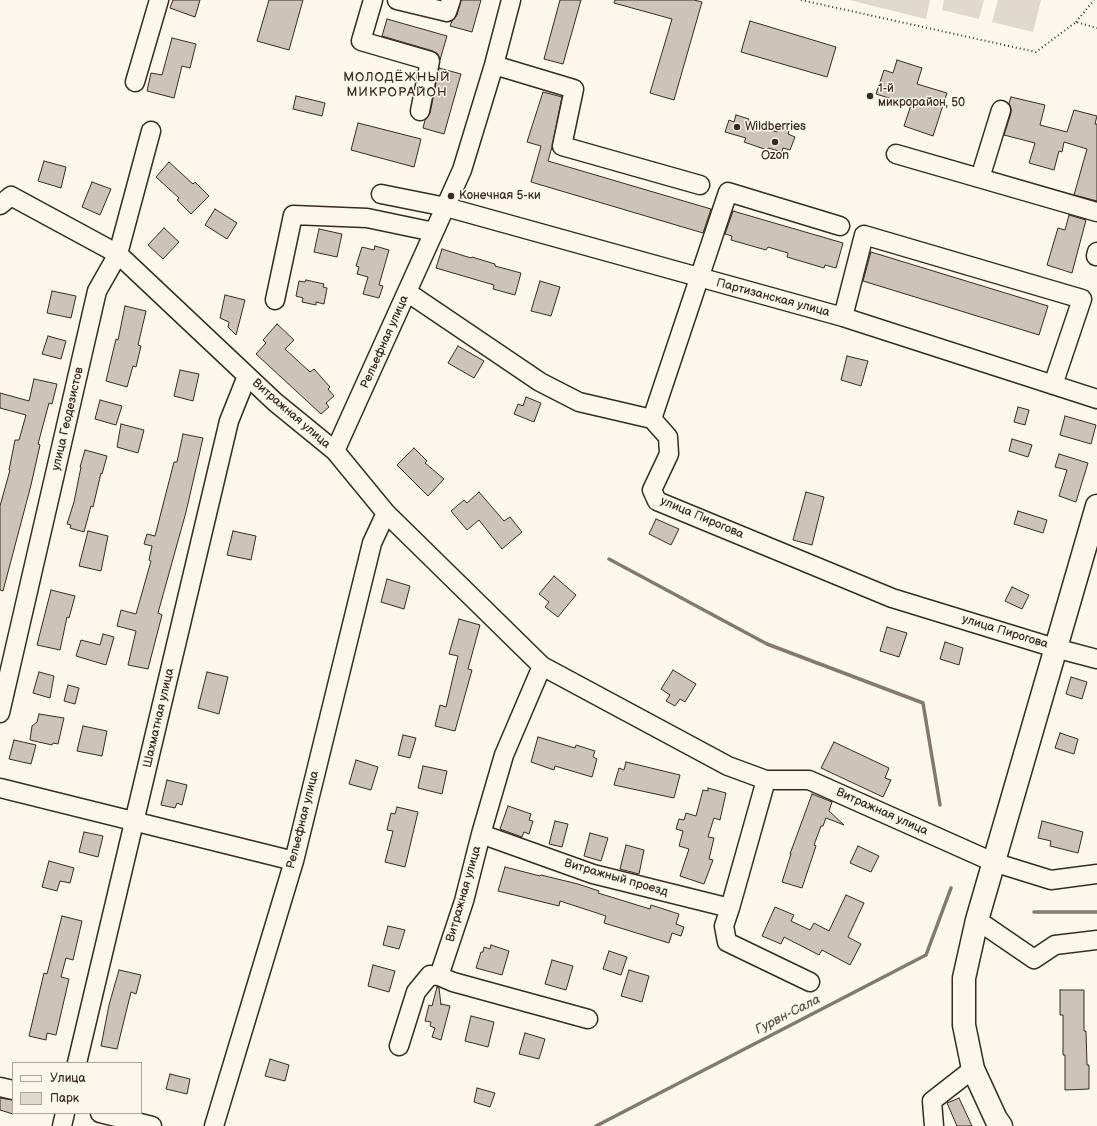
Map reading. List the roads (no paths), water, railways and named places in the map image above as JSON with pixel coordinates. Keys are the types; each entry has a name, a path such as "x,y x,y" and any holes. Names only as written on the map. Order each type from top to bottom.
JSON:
{"main road":[{"path":"1002,1126 996,1119 973,1069 964,1025 964,978 977,920 993,862 1097,506"}],"street":[{"path":"135,82 159,0"},
{"path":"373,0 361,41 430,61 420,111"},
{"path":"397,0 447,12 451,0"},
{"name":"Рельефная улица","path":"335,451 462,170 494,65 511,0"},
{"path":"494,65 574,88 562,146 700,185"},
{"path":"980,178 1000,110"},
{"name":"улица Геодезистов","path":"0,713 97,291 118,254 151,131"},
{"path":"896,154 1097,212"},
{"path":"407,292 547,385 579,402 652,419 728,192 840,226"},
{"name":"Партизанская улица","path":"381,194 446,206 843,317 1097,399"},
{"name":"Витражная улица","path":"6,200 118,254 246,376 335,451 386,513 542,666 728,766 766,780 809,780 993,862 1051,880 1097,874"},
{"path":"275,300 293,215 367,218 434,232"},
{"path":"843,317 864,235 1082,299 1053,385"},
{"name":"Шахматная улица","path":"77,1062 229,421 246,376"},
{"name":"улица Пирогова","path":"652,419 668,437 669,454 652,490 657,501 892,598 1055,648 1097,659"},
{"name":"Рельефная улица","path":"214,1126 294,861 372,543 386,513"},
{"name":"Витражная улица","path":"440,976 464,901 481,834 504,755 542,666"},
{"path":"766,780 724,926 727,942 810,982"},
{"path":"0,788 135,820 294,861"},
{"name":"Витражный проезд","path":"481,834 593,874 730,908"},
{"path":"977,920 1034,959 1055,945 1097,940"},
{"path":"399,1046 416,992 430,975 440,976 453,982 588,1019"},
{"path":"934,1126 932,1102 973,1069"},
{"path":"0,1087 12,1090"},
{"path":"62,1126 65,1114"},
{"path":"104,1114 152,1126"}],"waterway":[{"path":"609,559 767,644 923,703 940,805"},
{"name":"Гурвн-Сала","path":"596,1126 926,955 951,888"},
{"path":"1034,912 1097,912"}],"place":[{"name":"1-й микрорайон, 50","path":"870,96"},
{"name":"Wildberries","path":"737,127"},
{"name":"Ozon","path":"775,142"},
{"name":"Конечная 5-ки","path":"451,196"}],"district":[{"name":"МОЛОДЁЖНЫЙ МИКРОРАЙОН","path":"397,86"}]}
